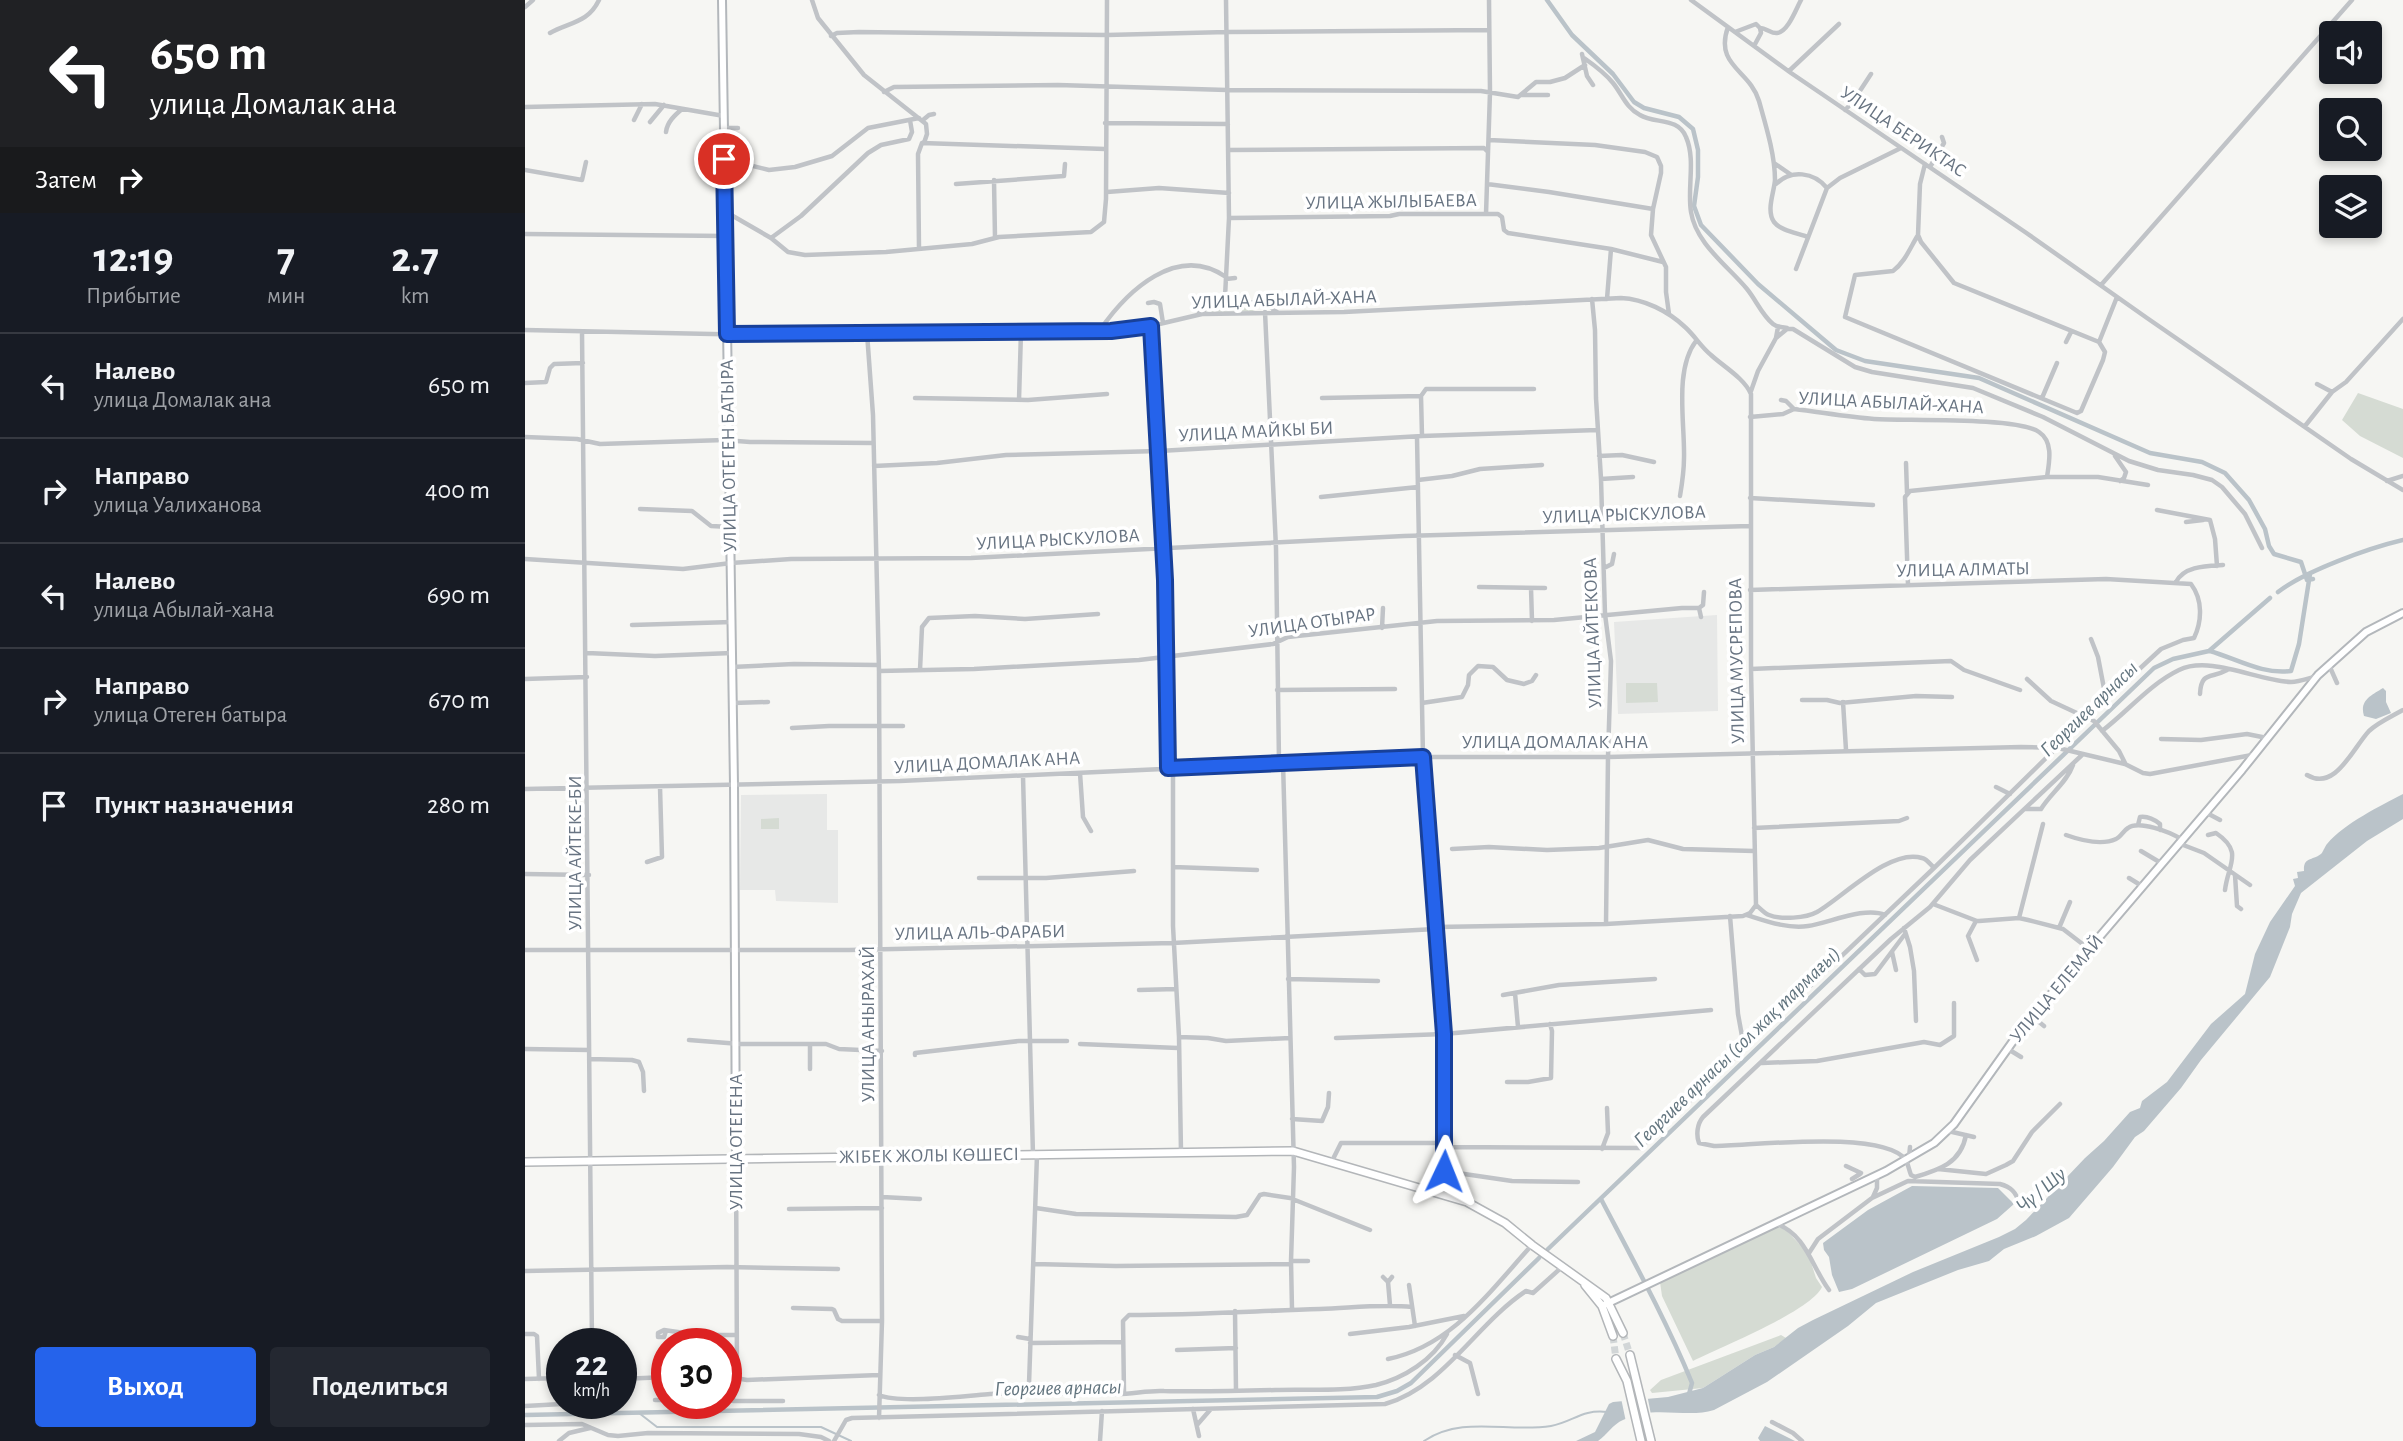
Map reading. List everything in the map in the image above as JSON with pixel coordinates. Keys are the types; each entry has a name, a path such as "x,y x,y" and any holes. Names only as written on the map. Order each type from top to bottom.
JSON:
{"highway":[{"name":"ЖІБЕК ЖОЛЫ КӨШЕСІ","path":"525,1161 1293,1151 1467,1202 1505,1223 1580,1279 1605,1304"},
{"path":"1605,1304 1623,1333"},
{"path":"1605,1304 1613,1336"},
{"path":"1630,1354 1648,1427 1646,1441"},
{"path":"1616,1359 1627,1381 1638,1431 1646,1441"}],"main road":[{"name":"УЛИЦА ОТЕГЕН БАТЫРА","path":"722,0 732,622 734,950"},
{"name":"УЛИЦА ЕЛЕМАЙ","path":"1605,1304 1775,1223 1878,1179 1948,1131 2033,1017 2318,675 2366,632 2403,613"},
{"name":"УЛИЦА ОТЕГЕНА","path":"734,950 736,1158"}],"street":[{"path":"525,7 533,0"},
{"path":"550,33 587,17 599,0"},
{"path":"811,0 818,18 864,75 926,124 925,142 918,154 919,249"},
{"path":"726,212 771,238 788,252 805,255 919,249 972,244 995,237 1091,232 1104,222 1107,192 1107,0"},
{"path":"1225,297 1229,218 1226,0"},
{"path":"1486,214 1490,92 1489,0"},
{"name":"УЛИЦА БЕРИКТАС","path":"1691,0 1845,110 2305,426 2403,490"},
{"path":"1734,32 1756,24 1774,33 1781,32 1786,29 1801,0"},
{"path":"2101,285 2352,0"},
{"path":"587,17 595,18"},
{"path":"1789,71 1839,24"},
{"path":"1728,27 1725,39 1726,55 1753,88 1758,99 1773,162 1771,210 1776,224 1808,237"},
{"path":"1754,46 1761,28"},
{"path":"831,36 837,33 1107,35 1489,30"},
{"path":"1593,85 1587,76 1583,56 1613,83 1635,112 1644,118 1671,123 1683,132 1687,138 1691,162 1690,204 1695,225 1707,245 1746,288 1768,320 1778,327 1800,332 1855,367 1983,391 2043,417 2112,453 2158,470 2212,480 2223,487 2245,514 2262,548"},
{"path":"1521,95 1536,82 1565,78 1585,65"},
{"path":"1845,110 1853,103 1871,74"},
{"path":"884,92 894,86 997,85 1548,95"},
{"path":"525,107 642,103 724,116"},
{"path":"634,120 642,103"},
{"path":"650,122 664,105"},
{"path":"666,132 674,116 683,108"},
{"path":"724,159 769,170 795,167 832,156 868,128 921,119 934,114"},
{"path":"771,238 801,216 868,153 880,145 909,139 912,132 910,120"},
{"path":"1105,123 1228,124"},
{"path":"724,128 738,128"},
{"path":"1918,235 1902,264 1893,271 1855,275 1845,317 2077,413 2081,411 2103,359 2104,348 2099,342 1954,283 1921,242 1918,235 1921,173 1944,143 1942,137"},
{"path":"1489,140 1572,143 1645,152 1657,157 1661,166 1651,235 1666,267 1665,292 1669,314"},
{"path":"925,142 1105,149"},
{"path":"1229,150 1484,148 1488,152"},
{"path":"1796,269 1826,188 1840,178 1902,148"},
{"path":"525,170 582,180 586,162"},
{"path":"1773,162 1790,174 1809,175 1818,179 1826,188"},
{"path":"956,184 1064,176 1066,164"},
{"path":"1774,185 1790,174"},
{"path":"994,180 995,237"},
{"path":"1487,184 1653,209"},
{"path":"1107,192 1159,188 1229,193"},
{"name":"УЛИЦА ЖЫЛЫБАЕВА","path":"1229,218 1501,215 1504,230 1508,233 1611,248 1663,262"},
{"path":"525,234 726,236"},
{"path":"1607,299 1611,248"},
{"path":"1100,330 1129,293 1146,280 1175,268 1202,266 1226,278 1235,278"},
{"path":"1195,315 1225,297 1269,306 1277,312"},
{"path":"2099,342 2117,297"},
{"name":"УЛИЦА АБЫЛАЙ-ХАНА","path":"525,330 727,334 1100,330 1151,326 1195,315 1355,312 1634,298 1669,314 1685,326 1696,341 1750,392"},
{"name":"УЛИЦА АЙТЕКОВА","path":"1592,299 1605,614 1611,661 1606,924"},
{"path":"1148,303 1160,304 1163,323"},
{"path":"1265,312 1276,543 1277,690 1290,1038 1293,1151 1292,1309"},
{"path":"2305,426 2332,392 2346,382 2403,319"},
{"path":"1151,326 1163,549 1181,1152"},
{"path":"1750,416 1750,392 1776,338 1778,327"},
{"path":"1776,338 1787,329"},
{"path":"1019,400 1021,330"},
{"name":"УЛИЦА АЙТЕКЕ-БИ","path":"582,332 592,1328"},
{"path":"2066,342 2071,332"},
{"name":"УЛИЦА АНЫРАХАЙ","path":"867,333 874,466 880,728 883,1321 879,1418"},
{"path":"1680,496 1685,463 1682,415 1684,368 1687,355 1696,341"},
{"path":"525,383 546,382 554,364 583,363"},
{"path":"2042,398 2057,363"},
{"path":"2317,384 2332,392"},
{"path":"1442,1195 1445,1145 1444,1034 1423,757 1418,487 1421,396 1428,388 1534,389"},
{"path":"915,398 1019,400 1107,394"},
{"path":"1322,398 1421,396"},
{"path":"1781,400 1794,409"},
{"name":"УЛИЦА АБЫЛАЙ-ХАНА","path":"1750,416 1783,414 1794,409 1869,419 1988,423 2032,429 2044,436 2048,444 2047,477"},
{"name":"УЛИЦА МУСРЕПОВА","path":"1750,416 1751,669 1756,905"},
{"name":"УЛИЦА МАЙКЫ БИ","path":"874,466 937,463 1006,455 1159,451 1420,436 1597,430"},
{"path":"525,437 584,440 600,444 724,440 873,443"},
{"path":"2112,453 2126,472 2120,481"},
{"path":"1599,456 1622,455 1654,462"},
{"path":"1906,463 1908,585"},
{"path":"1418,480 1452,477 1480,469 1542,466"},
{"path":"2386,481 2403,476"},
{"path":"1601,479 1633,477"},
{"path":"1907,493 2047,477 2098,477 2148,485"},
{"path":"1321,497 1418,487"},
{"path":"1750,499 1873,505"},
{"path":"640,509 688,510 695,512 711,526 730,527"},
{"path":"2157,510 2209,519"},
{"path":"2186,522 2209,519"},
{"name":"УЛИЦА АЛМАТЫ","path":"1751,590 2106,579 2176,582 2182,572 2220,565 2209,519"},
{"name":"УЛИЦА РЫСКУЛОВА","path":"525,559 683,569 791,559 959,559 1419,536 1750,526"},
{"path":"1604,568 1610,566 1614,554"},
{"path":"1331,1163 1341,1143 1640,1148 2060,749 2106,700 2161,649 2194,639 2200,621 2199,601 2191,584 2176,582"},
{"path":"1479,587 1545,587"},
{"path":"1531,588 1532,621"},
{"path":"1701,617 1699,608 1703,605 1704,592"},
{"path":"1382,628 1383,608"},
{"name":"УЛИЦА ОТЫРАР","path":"732,667 794,664 920,670 985,669 1166,657 1277,643 1288,637 1421,623 1532,621 1699,608"},
{"path":"920,670 922,627 929,618 975,616 1025,619 1098,614"},
{"path":"632,625 732,622"},
{"path":"2091,639 2098,657 2106,700"},
{"path":"587,653 655,656 732,653"},
{"path":"1751,669 1951,662 1964,670 2020,690"},
{"path":"2329,665 2337,683"},
{"path":"1422,703 1462,697 1469,675 1478,666 1493,667 1507,680 1524,684 1532,681 1536,675"},
{"path":"2102,730 2121,718 2157,682 2187,667 2228,669 2267,680 2295,682 2318,675"},
{"path":"2200,694 2200,682 2203,678 2228,669"},
{"path":"525,679 587,677"},
{"path":"2027,679 2051,701 2094,721 2119,751 2125,764"},
{"path":"1277,690 1395,689"},
{"path":"1802,701 1843,702 1952,696"},
{"path":"733,703 768,702"},
{"path":"1843,702 1846,750"},
{"path":"2307,775 2313,779 2324,780 2334,775 2367,733 2403,710"},
{"path":"792,728 903,726"},
{"path":"2161,739 2201,740 2247,734 2267,738"},
{"name":"УЛИЦА ДОМАЛАК АНА","path":"525,789 880,782 1423,757 1608,757 2021,747 2060,749 2082,755"},
{"path":"2026,809 2043,810 2050,795 2082,755 2125,764 2150,774 2252,755"},
{"path":"1908,1159 1889,1150 1857,1143 1703,1145 1697,1139 1698,1126 1703,1117 1859,969 1932,904 1969,860 2016,815 2026,809 2066,768 2074,764"},
{"path":"1080,772 1083,817 1091,831"},
{"path":"1023,776 1036,1208 1029,1384"},
{"path":"647,862 662,857 660,787"},
{"path":"1996,787 2010,794"},
{"path":"2204,811 2220,820"},
{"path":"2138,825 2142,816 2160,824 2159,830"},
{"path":"1754,828 1899,821 1907,818"},
{"path":"2019,918 2043,824"},
{"path":"2066,835 2084,841 2109,841 2119,837 2128,827 2138,825 2159,830 2204,853 2250,886"},
{"path":"2208,835 2216,833 2233,851 2225,890"},
{"path":"1452,849 1489,847 1547,850 1648,840 1683,849 1754,851"},
{"path":"2141,851 2161,863"},
{"path":"1747,915 1756,905 1769,915 1800,917 1815,913 1860,880 1895,861 1920,857 1926,859 1934,868"},
{"path":"1173,867 1257,870"},
{"path":"979,878 1026,878 1134,871"},
{"path":"525,874 589,875"},
{"path":"2235,875 2237,906 2241,909"},
{"path":"2129,878 2142,886"},
{"path":"2059,928 2070,902"},
{"path":"1932,904 1977,921 2019,918 2059,928 2070,933 2089,949"},
{"name":"УЛИЦА АЛЬ-ФАРАБИ","path":"525,950 881,949 1173,943 1287,935 1606,924 1747,915 1784,926 1806,926 1854,915 1876,912 1885,915"},
{"path":"1730,916 1742,1036 1740,1054"},
{"path":"1977,921 1965,936 1977,960"},
{"path":"1859,969 1865,975 1875,974 1886,962 1904,931"},
{"path":"1904,931 1914,971 1916,1021"},
{"path":"1892,951 1896,970"},
{"path":"1868,961 1886,962"},
{"path":"1288,979 1378,981"},
{"path":"1503,995 1559,985 1655,979"},
{"path":"1139,990 1176,989"},
{"path":"1515,993 1518,1027"},
{"path":"1761,1063 1817,1061 1924,1042 1940,1045 1954,1036 1954,1003"},
{"path":"1336,1038 1444,1034 1711,1010"},
{"path":"2033,1017 2044,1026"},
{"path":"1507,1082 1551,1078 1553,1054 1550,1024"},
{"path":"1179,1037 1226,1041 1290,1038"},
{"path":"689,1040 827,1044 839,1049 882,1051"},
{"path":"915,1055 1010,1042 1067,1041"},
{"path":"810,1044 810,1069"},
{"path":"1080,1044 1178,1048"},
{"path":"525,1049 589,1050"},
{"path":"2008,1049 2021,1057"},
{"path":"589,1059 639,1062 643,1072 644,1091"},
{"path":"1292,1119 1322,1121 1328,1107 1329,1093"},
{"path":"1938,1169 1986,1174 2006,1165 2013,1161 2032,1132 2060,1104"},
{"path":"1602,1149 1608,1133 1607,1108"},
{"path":"1948,1131 1974,1137"},
{"path":"1910,1147 1908,1159 1911,1175 1915,1177 1938,1169 1960,1153 1966,1135"},
{"name":"УЛИЦА ОТЕГЕНА","path":"736,1158 736,1328"},
{"path":"1846,1166 1861,1174 1852,1179"},
{"path":"1444,1171 1512,1181 1578,1182"},
{"path":"1878,1179 1882,1192"},
{"path":"1872,1198 1878,1179"},
{"path":"1809,1253 1825,1233 1872,1198 1908,1181 2000,1184 2009,1187 2017,1195 2019,1203"},
{"path":"1036,1208 1076,1214 1236,1217 1247,1215 1261,1194 1293,1199 1370,1230"},
{"path":"882,1197 920,1199"},
{"path":"789,1209 882,1208"},
{"path":"1775,1223 1791,1231 1809,1253 1820,1279 1829,1290"},
{"path":"1388,1359 1419,1351 1447,1334 1481,1303 1532,1245"},
{"path":"1034,1264 1179,1266 1308,1261"},
{"path":"525,1425 582,1424 608,1436 648,1433 799,1434 834,1440 846,1420 852,1418 1385,1404 1413,1394 1479,1335 1513,1300 1526,1291 1533,1293 1562,1267"},
{"path":"525,1271 838,1269"},
{"path":"1390,1305 1388,1282 1392,1276"},
{"path":"1383,1277 1388,1282"},
{"path":"1409,1285 1415,1326"},
{"path":"1476,1298 1481,1303"},
{"path":"1124,1393 1123,1321 1129,1314 1179,1315 1390,1305 1412,1307"},
{"path":"793,1308 832,1309 838,1320 842,1321 883,1321"},
{"path":"1235,1311 1237,1391"},
{"path":"1350,1334 1415,1326 1465,1316"},
{"path":"525,1334 537,1336 539,1379"},
{"path":"878,1396 891,1398 1342,1388 1381,1383 1400,1377 1441,1344 1447,1334"},
{"path":"1018,1338 1030,1341 1123,1342"},
{"path":"1177,1350 1236,1348"},
{"path":"1455,1355 1470,1363 1470,1377 1478,1394"},
{"path":"742,1377 747,1380 879,1374"},
{"path":"525,1380 546,1379"},
{"path":"742,1401 783,1401"},
{"path":"525,1406 546,1405"},
{"path":"1193,1409 1199,1436"},
{"path":"1197,1426 1211,1409"},
{"path":"1100,1441 1102,1411"},
{"path":"1772,1422 1802,1441"},
{"path":"559,1441 569,1433 591,1428"}],"shaded area":[{"path":"1225,300 1255,311 1206,312"},
{"path":"2358,393 2403,409 2403,458 2360,436 2342,420"},
{"path":"1717,615 1718,711 1618,714 1614,622"},
{"path":"1626,683 1657,683 1658,702 1626,703"},
{"path":"2383,688 2391,713 2376,719 2364,716 2365,702"},
{"path":"827,794 827,830 838,830 838,903 776,901 775,890 740,890 741,795"},
{"path":"2403,794 2403,819 2367,841 2301,893 2270,977 2181,1088 2144,1131 2135,1137 2069,1218 2004,1249 1989,1261 1958,1270 1876,1303 1848,1326 1767,1382 1714,1410 1635,1415 1619,1422 1598,1441 1576,1441 1595,1432 1609,1404 1613,1402 1668,1397 1703,1388 1755,1355 1774,1347 1813,1320 1913,1272 2015,1229 2130,1112 2140,1108 2142,1101 2167,1082 2211,1024 2245,994 2255,954 2270,922 2295,886 2293,879 2298,878 2297,872 2304,871 2305,863 2322,853 2334,836 2343,829"},
{"path":"779,818 779,829 761,829 761,819"},
{"path":"1912,1186 1998,1188 2014,1204 1997,1219 1852,1289 1839,1292 1823,1243 1868,1210"},
{"path":"1778,1227 1784,1228 1808,1253 1816,1278 1822,1287 1801,1307 1784,1317 1693,1361 1662,1296 1660,1282"},
{"path":"1781,1335 1786,1338 1774,1347 1755,1355 1703,1388 1652,1393 1650,1390 1661,1380"},
{"path":"1765,1426 1795,1441 1760,1441 1758,1438"}],"pier":[{"path":"1647,1394 1651,1415 1626,1422 1621,1398"}],"waterway":[{"path":"1547,0 1572,35 1613,74 1634,102 1644,108 1679,117 1693,129 1698,150 1694,206 1701,225 1758,284 1836,350 1865,361 1979,378 2150,453 2202,462 2225,473 2249,500 2265,529 2274,554 2301,562 2307,580 2313,579"},
{"name":"Георгиев арнасы","path":"2278,592 2304,576 2338,561 2403,540"},
{"name":"Георгиев арнасы (сол жақ тармағы)","path":"2210,651 2260,669 2291,671 2299,644 2310,574"},
{"name":"Георгиев арнасы (сол жақ тармағы)","path":"1548,1249 2154,668 2173,659 2209,651 2270,598"},
{"path":"1601,1199 1682,1360 1692,1383 1689,1394"},
{"name":"Георгиев арнасы","path":"525,1415 1377,1397 1411,1383 1539,1258"},
{"path":"1424,1441 1454,1429 1535,1428 1559,1424 1591,1412 1607,1412"},
{"path":"639,1413 657,1427 821,1427 851,1441"}],"tunnel":[{"path":"1623,1333 1630,1355"},
{"path":"1613,1336 1616,1359"}],"route":[{"path":"724,159 727,334 1111,331 1151,326 1165,580 1168,768 1423,757 1444,1034 1444,1171"}],"water label":[{"name":"Чү / Шу","path":"2041,1190"}]}
